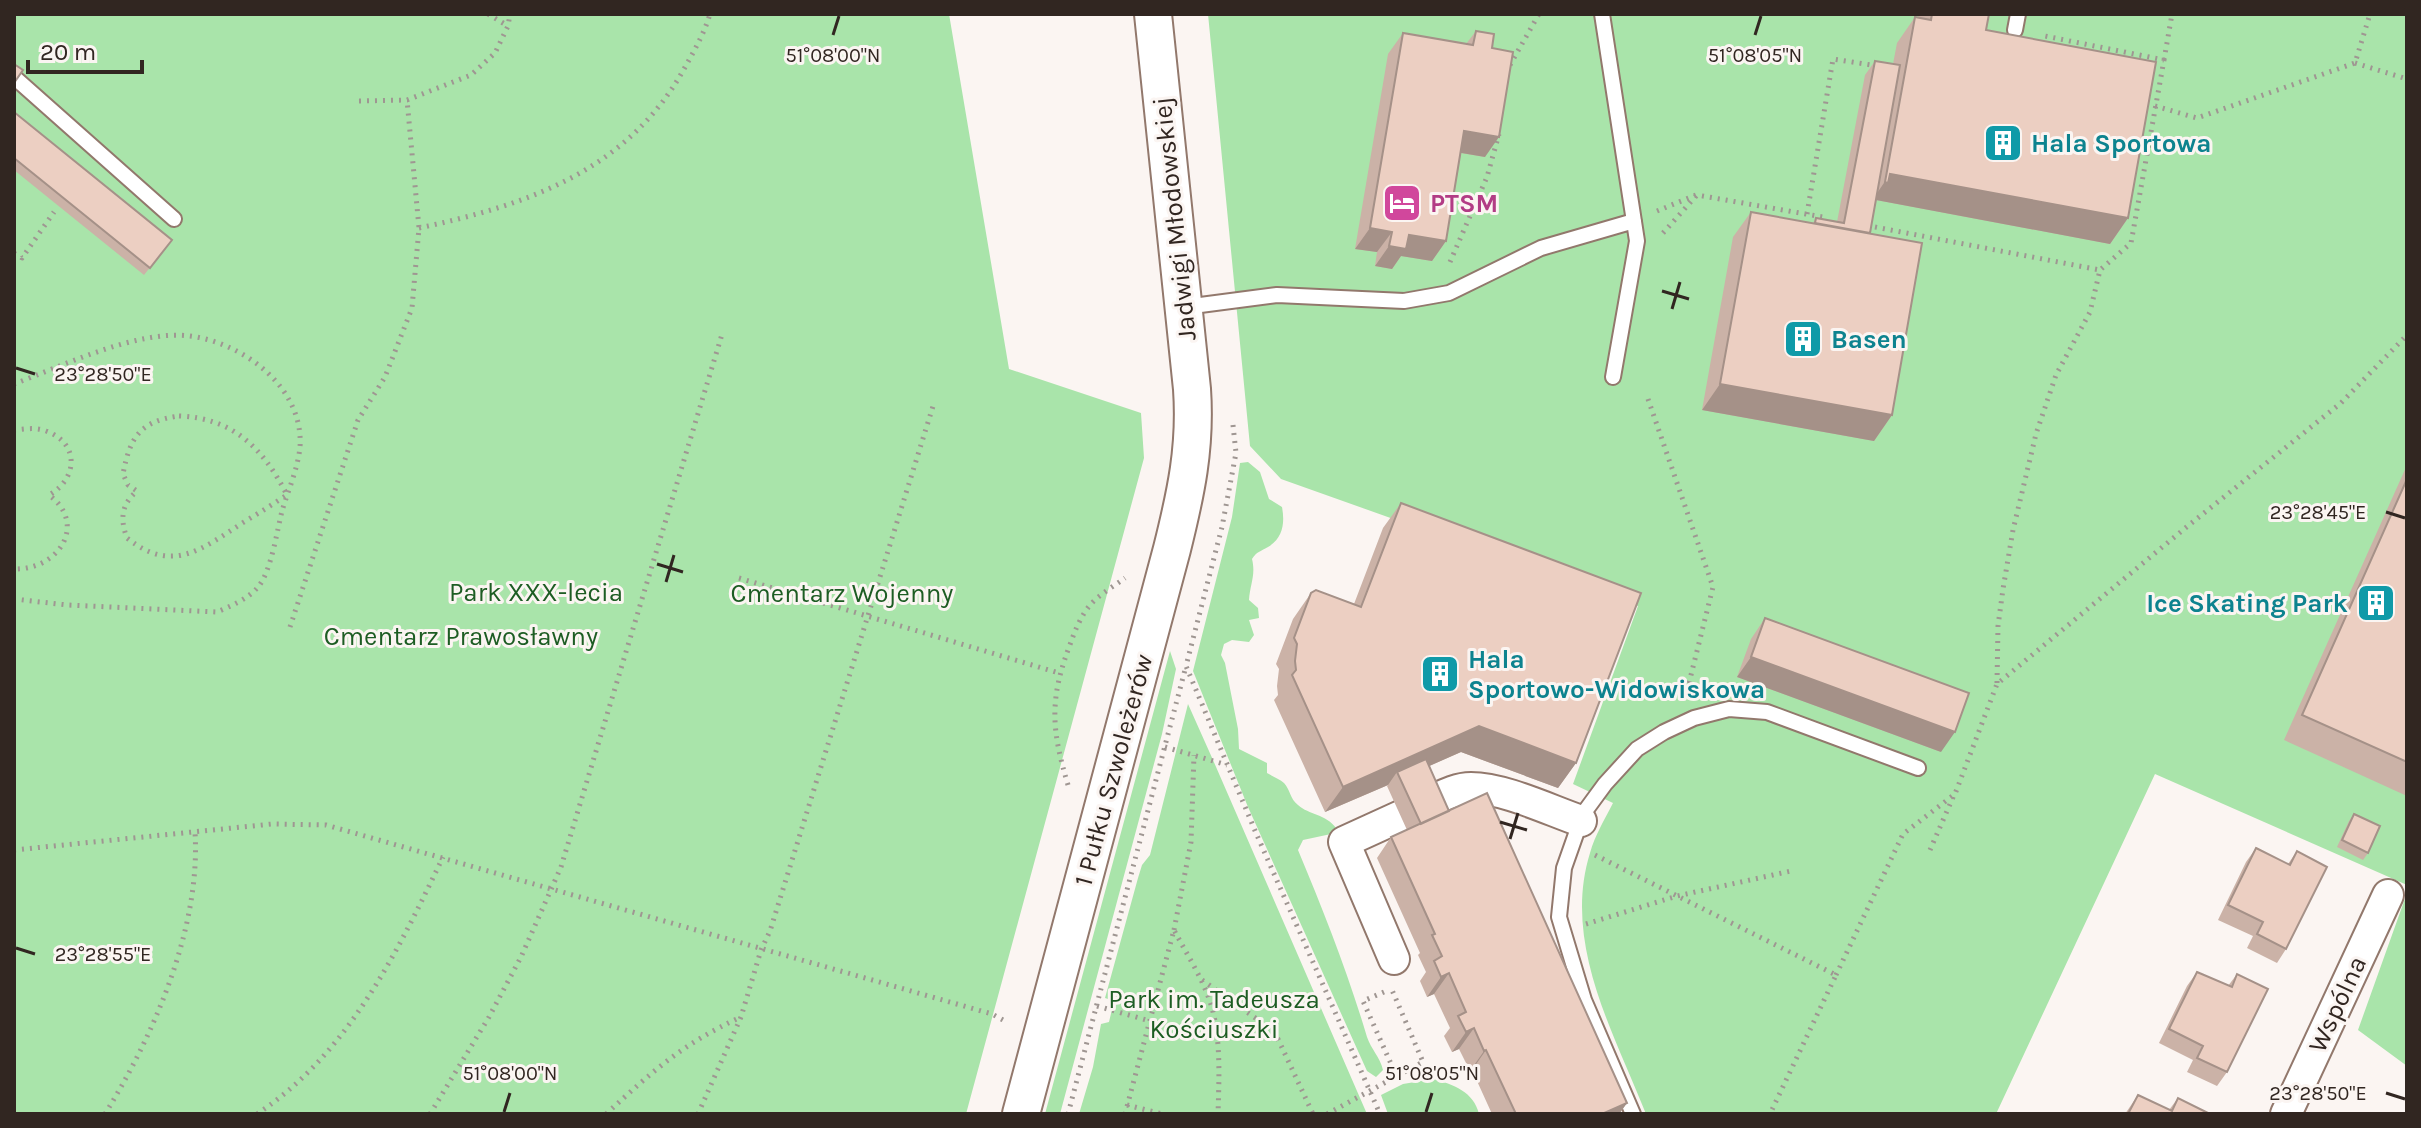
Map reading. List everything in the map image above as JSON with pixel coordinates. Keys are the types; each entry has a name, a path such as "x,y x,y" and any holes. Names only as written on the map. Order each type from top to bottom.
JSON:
{"street":[{"name":"Jadwigi Młodowskiej","path":"1153,14 1195,424"},
{"name":"1 Pułku Szwoleżerów","path":"1021,1114 1186,493 1195,424"},
{"path":"1429,802 1455,790 1486,789 1581,821"},
{"path":"1394,959 1344,842 1401,816"},
{"name":"Wspólna","path":"2286,1114 2388,895"}],"lane":[{"path":"1602,14 1637,241 1613,377"},
{"path":"2015,30 2018,14"},
{"path":"14,77 174,219"},
{"path":"1184,307 1277,295 1404,301 1449,293 1541,248 1634,221"},
{"path":"1633,1114 1584,1000 1559,917 1564,868 1583,814 1605,784 1637,749 1694,718 1729,709 1767,712 1918,768"}],"path":[{"path":"488,14 508,26"},
{"path":"359,101 407,100 471,75 495,53 508,26 510,14"},
{"path":"419,228 521,201 566,182 614,153 654,115 698,43 710,14"},
{"path":"1509,75 1511,62 1539,14"},
{"path":"1930,850 1997,684 1998,626 2013,530 2048,394 2090,312 2100,270 2131,243 2172,14"},
{"path":"2355,63 2370,14"},
{"path":"2015,30 2164,60"},
{"path":"1807,214 1833,59 1886,68"},
{"path":"2155,106 2197,118 2355,63 2407,79"},
{"path":"290,627 358,420 385,377 412,308 419,228 407,100"},
{"path":"1443,269 1450,262 1471,219 1487,177 1500,128"},
{"path":"1654,244 1697,195"},
{"path":"1634,221 1697,195 1823,217"},
{"path":"14,253 22,258 54,212"},
{"path":"1875,227 2100,270"},
{"path":"430,1114 489,1017 521,957 561,867 723,331"},
{"path":"1997,684 2341,403 2407,335"},
{"path":"14,384 103,350 166,336 190,336 238,352 255,364 277,382 292,401 300,424 300,450 260,585 235,604 217,612 67,605 14,599"},
{"path":"1648,399 1713,587 1694,669 1676,726"},
{"path":"698,1114 741,1017 761,950 775,916 934,403"},
{"path":"198,416 229,426 277,475 287,495 208,547 190,553 152,553 127,538 121,523 125,504 137,491 128,485 123,474 127,454 133,439 144,426 161,418 198,416"},
{"path":"1068,1114 1222,527 1236,453 1233,422"},
{"path":"14,430 46,431 61,439 70,455 71,466 68,480 49,495 59,503 66,520 66,536 56,556 40,566 14,569"},
{"path":"1069,786 1055,741 1054,704 1059,673 1075,630 1090,605 1128,576"},
{"path":"739,578 1059,673"},
{"path":"1186,666 1380,1114"},
{"path":"1165,747 1227,765"},
{"path":"1125,1114 1174,930 1191,842 1194,755"},
{"path":"1770,1114 1903,834 1955,794"},
{"path":"14,850 272,824 326,825 992,1014 1005,1021"},
{"path":"105,1114 138,1059 164,996 184,930 197,864 195,832"},
{"path":"1594,855 1836,975"},
{"path":"257,1114 313,1069 362,1007 399,946 443,857"},
{"path":"1584,924 1677,896 1791,871"},
{"path":"1174,930 1201,980 1212,1010 1217,1048 1218,1114"},
{"path":"1201,980 1261,1022 1278,1039 1313,1114"},
{"path":"1327,1114 1423,1062 1391,988 1363,1001 1396,1075"},
{"path":"1097,1006 1150,1021"},
{"path":"606,1114 663,1062 703,1035 741,1017"},
{"path":"1127,1105 1162,1114"}],"green space":[{"name":"Park XXX-lecia","path":"14,14 949,14 1009,369 1141,413 1144,458 966,1114 14,1114"},
{"path":"1208,14 2407,14 2407,885 2155,774 1996,1114 1646,1114 1596,987 1582,920 1583,887 1590,853 1613,803 1573,784 1638,606 1281,479 1250,446"},
{"path":"1248,462 1260,472 1269,499 1282,507 1283,519 1277,539 1252,559 1249,600 1258,608 1259,618 1249,620 1254,635 1249,642 1232,640 1224,644 1221,655 1238,729 1239,749 1267,763 1267,773 1284,783 1295,803 1336,828 1331,834 1303,840 1298,850 1335,943 1367,1037 1382,1065 1383,1070 1376,1077 1367,1071 1248,807 1193,671 1232,517 1240,463"},
{"path":"1170,651 1176,669 1162,734 1060,1114 1045,1114"},
{"name":"Park im. Tadeusza Kościuszki","path":"1188,704 1367,1114 1079,1114 1093,1067 1101,1024 1109,1022 1114,1001 1105,998 1142,865 1150,855"},
{"path":"2407,893 2407,1066 2358,1030"},
{"path":"1433,1079 1455,1086 1468,1095 1479,1114 1388,1114 1381,1095 1403,1084"}],"building":[{"name":"Hala Sportowa","path":"1932,14 1989,14 1986,30 2156,62 2128,218 1890,174 1888,183 1885,182 1915,17 1931,20"},
{"name":"PTSM","path":"1476,31 1494,34 1492,48 1513,52 1499,137 1464,131 1446,241 1409,235 1406,249 1389,246 1392,232 1370,228 1403,33 1473,45"},
{"path":"1875,61 1900,65 1870,233 1815,223 1816,218 1844,223"},
{"path":"14,64 23,70 14,83"},
{"path":"14,112 172,240 150,268 14,158"},
{"name":"Basen","path":"1751,212 1922,243 1892,415 1720,384"},
{"name":"Ice Skating Park","path":"2407,479 2407,762 2302,715"},
{"name":"Hala Sportowo-Widowiskowa","path":"1401,503 1641,593 1576,763 1479,726 1343,787 1292,675 1296,670 1297,644 1294,638 1311,593 1316,590 1361,607"},
{"path":"1765,618 1969,693 1955,732 1751,657"},
{"path":"1426,759 1449,811 1421,824 1397,772"},
{"path":"1487,793 1627,1103 1602,1114 1516,1114 1474,1028 1466,1032 1458,1016 1466,1012 1449,973 1441,977 1434,961 1442,956 1432,935 1435,934 1391,837"},
{"path":"2354,814 2380,826 2368,853 2342,840"},
{"path":"2256,848 2290,865 2297,851 2327,867 2286,949 2257,934 2263,922 2228,905"},
{"path":"2197,972 2232,987 2237,974 2268,989 2227,1072 2197,1058 2203,1046 2169,1029"},
{"path":"2138,1095 2172,1111 2178,1098 2208,1113 2128,1114"}],"place":[{"name":"Hala Sportowa","path":"2003,143"},
{"name":"PTSM","path":"1402,203"},
{"name":"Basen","path":"1803,339"},
{"name":"Ice Skating Park","path":"2376,603"},
{"name":"Hala Sportowo-Widowiskowa","path":"1440,674"}],"park label":[{"name":"Cmentarz Wojenny","path":"842,593"},
{"name":"Cmentarz Prawosławny","path":"461,636"}]}
